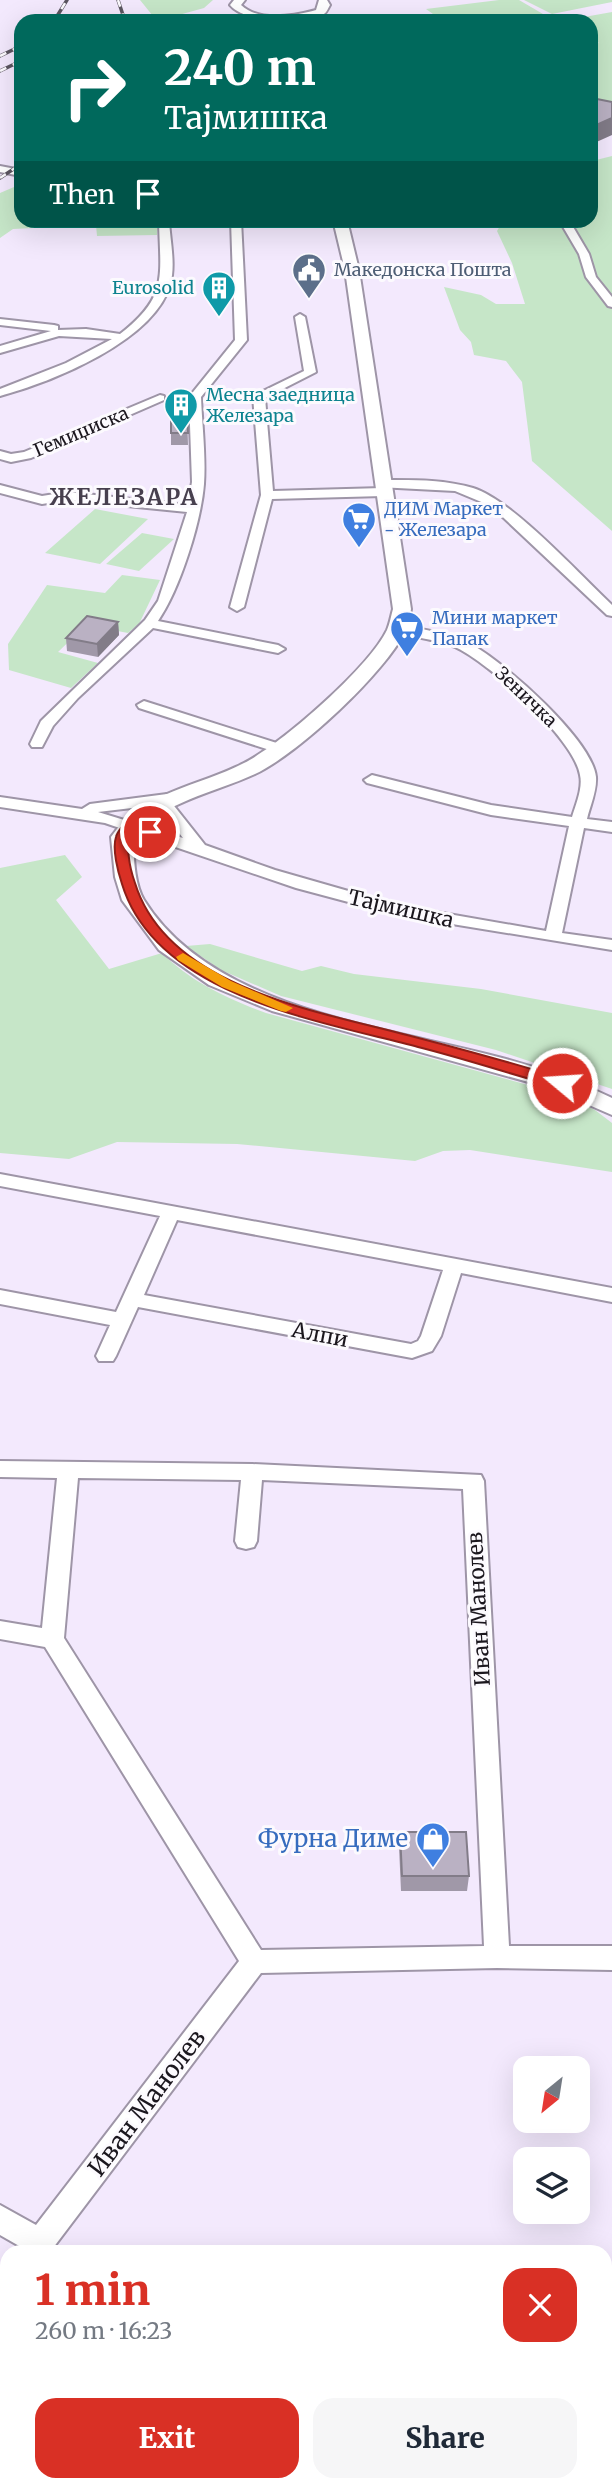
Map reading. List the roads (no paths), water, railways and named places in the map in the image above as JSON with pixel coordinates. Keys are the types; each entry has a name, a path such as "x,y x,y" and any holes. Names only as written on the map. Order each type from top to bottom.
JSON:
{"street":[{"path":"239,0 235,5 238,10 248,14"},
{"path":"311,14 324,8 323,1"},
{"path":"0,393 73,363 121,337 150,313 165,284 164,228"},
{"path":"37,744 46,724 150,623 165,601 194,509 198,482 195,397 241,340 236,228"},
{"path":"68,810 103,809 165,800 252,767 281,749 359,677 377,658 397,629 402,609 352,270 342,228"},
{"path":"569,228 584,254 591,277 612,304"},
{"path":"237,607 267,495 259,396 310,372 300,317"},
{"path":"0,322 121,337"},
{"path":"0,350 47,333 69,330"},
{"name":"Гемиџиска","path":"0,455 11,458 27,455 160,398"},
{"path":"267,495 447,486 481,494 495,503 612,612"},
{"path":"0,489 42,500 67,496 194,509"},
{"path":"150,623 278,649"},
{"name":"Зеничка","path":"397,629 442,637 482,657 572,741 583,759 588,775 585,800 554,937"},
{"path":"144,705 281,749"},
{"path":"372,780 491,810 612,827"},
{"path":"165,800 130,826 122,837 125,873 134,900 153,930 201,970 270,1003 513,1068 577,1089 612,1107"},
{"path":"165,800 198,846"},
{"path":"0,802 68,810 130,826"},
{"name":"Тајмишка","path":"130,826 366,903 448,921 612,945"},
{"path":"0,1180 612,1295"},
{"path":"106,1356 171,1212"},
{"name":"Алпи","path":"131,1300 415,1350 425,1346 431,1336 454,1266"},
{"path":"0,1297 122,1320"},
{"name":"Иван Манолев","path":"0,1469 252,1472 473,1481 497,1957"},
{"path":"68,1471 52,1639 254,1962 497,1957 612,1958"},
{"path":"246,1541 252,1472"},
{"path":"0,1630 52,1639"},
{"name":"Иван Манолев","path":"38,2245 254,1962"},
{"name":"Иван Манолев","path":"0,2219 32,2245"}],"railway":[{"path":"58,14 67,0"},
{"path":"118,0 123,14"},
{"path":"0,56 14,49"},
{"path":"0,71 14,64"},
{"path":"0,178 14,169"}],"place":[{"name":"Македонска Пошта","path":"309,300"},
{"name":"Eurosolid","path":"219,318"},
{"name":"Месна заедница Железара","path":"181,435"},
{"name":"ДИМ Маркет - Железара","path":"359,549"},
{"name":"Мини маркет Папак","path":"407,658"},
{"name":"Фурна Диме","path":"433,1869"}],"district":[{"name":"ЖЕЛЕЗАРА","path":"124,497"}]}
